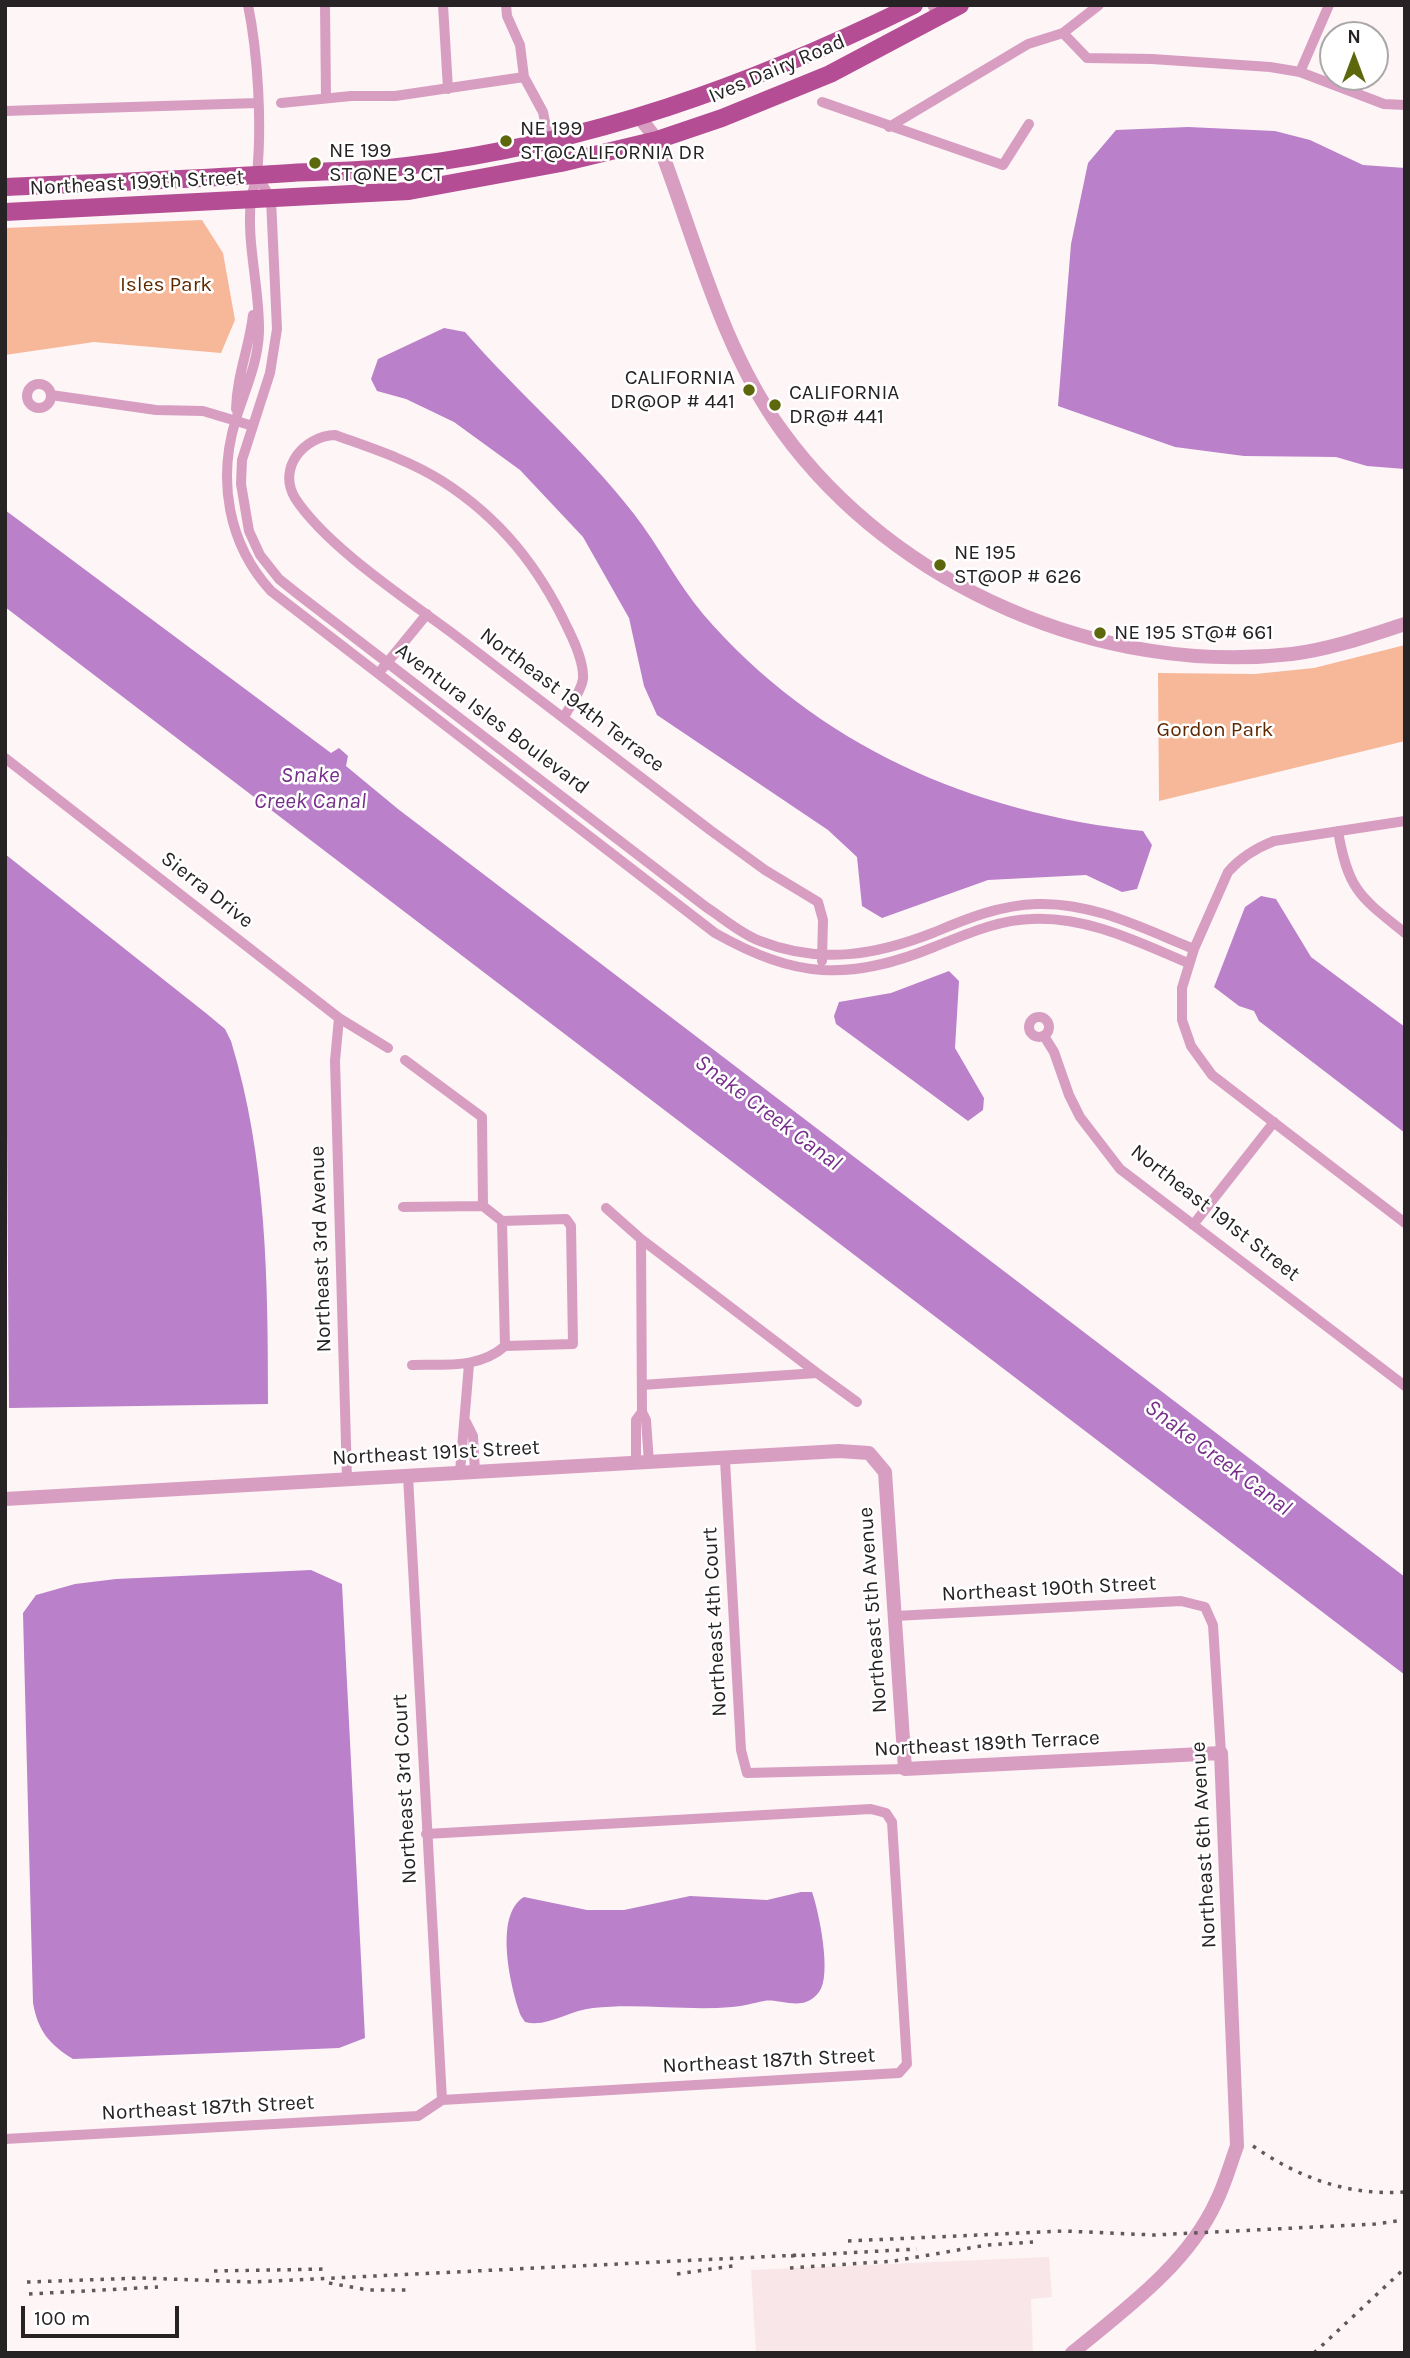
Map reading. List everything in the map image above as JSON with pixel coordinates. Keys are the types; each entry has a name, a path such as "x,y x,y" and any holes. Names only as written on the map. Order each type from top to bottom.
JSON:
{"main road":[{"name":"Ives Dairy Road","path":"257,175 407,166 549,141 640,118 713,94 820,51 914,5"},
{"name":"Ives Dairy Road","path":"271,199 410,191 561,163 657,140 830,75 936,12 960,5"},
{"name":"Northeast 199th Street","path":"5,187 257,175"},
{"name":"Northeast 199th Street","path":"5,212 271,199"}],"street":[{"path":"248,5 257,103 257,175"},
{"path":"325,5 326,99"},
{"path":"443,5 448,89"},
{"path":"506,5 507,16 520,45 524,77 543,112 549,141"},
{"path":"888,127 1028,44 1063,33 1099,5"},
{"path":"1300,72 1329,5"},
{"path":"1063,33 1087,58 1152,59 1300,72 1384,104 1405,105"},
{"path":"281,103 395,96 524,77"},
{"path":"5,111 257,103"},
{"path":"822,103 1003,165 1029,124"},
{"path":"640,118 657,140 724,324 748,374 782,431 866,522 947,579 1034,620 1106,642 1166,653 1233,657 1293,654 1354,641 1405,624"},
{"name":"Aventura Isles Boulevard","path":"257,175 271,199 276,342 270,373 242,460 241,484 249,531 260,555 279,579 706,907 758,940 800,953 843,956 877,952 984,913 1037,904 1095,910 1194,949"},
{"name":"Aventura Isles Boulevard","path":"257,175 251,201 255,299 259,329 257,352 235,421 227,468 227,490 236,537 248,560 271,592 715,933 755,955 795,968 822,971 877,966 1003,922 1031,919 1070,920 1099,927 1188,963"},
{"path":"51,395 156,410 203,411 253,426"},
{"name":"Northeast 194th Terrace","path":"564,717 583,680 581,664 555,601 536,570 507,533 442,481 410,463 335,435 323,436 307,443 290,468 289,483 303,508 345,550 427,614 749,859 818,902 823,920 822,971"},
{"path":"378,674 427,614"},
{"name":"Sierra Drive","path":"5,758 339,1018 388,1048"},
{"path":"1405,821 1274,841 1255,849 1237,862 1228,872 1194,949 1182,988 1182,1020 1200,1061 1212,1075 1405,1223"},
{"path":"1338,831 1350,880 1362,898 1405,933"},
{"name":"Northeast 3rd Avenue","path":"339,1018 335,1061 347,1478"},
{"name":"Northeast 191st Street","path":"1044,1036 1054,1052 1074,1106 1104,1152 1120,1169 1405,1387"},
{"path":"405,1060 482,1117 483,1206"},
{"path":"1193,1225 1274,1122"},
{"path":"403,1207 483,1206 502,1221 566,1219 571,1226 573,1344 505,1346 490,1359 469,1364 412,1365"},
{"path":"606,1209 857,1402"},
{"path":"502,1221 505,1346"},
{"path":"641,1238 642,1412 636,1420 643,1464"},
{"path":"468,1472 461,1435 466,1422 469,1364"},
{"path":"642,1385 817,1373"},
{"name":"Northeast 191st Street","path":"5,1499 347,1478 725,1460 839,1451 869,1453"},
{"name":"Northeast 5th Avenue","path":"869,1453 885,1472 905,1769"},
{"name":"Northeast 4th Court","path":"725,1460 741,1750 747,1773 755,1775"},
{"name":"Northeast 3rd Court","path":"408,1476 442,2100"},
{"name":"Northeast 190th Street","path":"895,1616 1181,1601 1205,1607"},
{"name":"Northeast 6th Avenue","path":"1072,2353 1126,2308 1184,2252 1216,2203 1237,2146 1221,1753 1213,1625 1205,1607"},
{"name":"Northeast 189th Terrace","path":"755,1775 1221,1753"},
{"name":"Northeast 187th Street","path":"5,2139 418,2116 442,2100 899,2073 907,2064 892,1822 886,1813 872,1809 426,1834"}],"shaded area":[{"path":"1049,2257 1052,2297 1031,2299 1033,2353 756,2353 751,2270"}],"green space":[{"name":"Isles Park","path":"202,220 223,253 235,320 221,353 94,342 5,355 5,228"},
{"name":"Gordon Park","path":"1405,645 1405,741 1159,801 1158,673 1255,674 1314,668"}],"water":[{"path":"1188,127 1275,131 1310,140 1363,165 1405,168 1405,469 1367,466 1336,457 1244,456 1175,447 1058,406 1071,244 1088,163 1116,130"},
{"path":"444,328 465,332 572,444 634,514 703,614 748,660 796,701 847,736 902,765 959,789 1018,808 1080,822 1143,831 1152,845 1137,889 1122,892 1086,875 988,880 882,918 862,906 857,857 828,830 657,715 644,686 629,618 583,537 520,470 454,422 406,399 377,391 371,379 378,359"},
{"name":"Snake Creek Canal","path":"5,510 331,753 339,748 348,756 346,766 398,809 1405,1577 1405,1675 5,607"},
{"path":"5,854 207,1014 225,1029 231,1041 243,1085 259,1176 266,1267 268,1404 9,1408"},
{"path":"1261,896 1276,899 1311,957 1405,1027 1405,1133 1259,1021 1254,1011 1239,1006 1214,987 1245,907"},
{"path":"949,971 959,981 955,1048 984,1098 983,1110 968,1121 836,1024 834,1016 839,1002 891,993"},
{"path":"311,1570 342,1584 365,2038 339,2048 73,2059 46,2036 33,2003 23,1613 36,1595 75,1584 116,1579"},
{"path":"812,1892 821,1928 824,1958 823,1984 819,1992 806,2002 764,2001 715,2008 593,2008 542,2023 525,2022 521,2016 509,1972 507,1936 509,1920 515,1906 524,1897 587,1910 624,1910 690,1896 767,1900"}],"railway":[{"path":"1253,2146 1306,2176 1344,2188 1405,2192"},
{"path":"848,2241 1064,2231 1154,2235 1375,2224 1405,2220"},
{"path":"790,2268 894,2261 987,2245 1033,2242"},
{"path":"791,2256 917,2249"},
{"path":"27,2282 141,2278 253,2282 799,2255"},
{"path":"677,2274 733,2266"},
{"path":"1314,2353 1405,2268"},
{"path":"214,2271 326,2269"},
{"path":"329,2283 368,2290 408,2290"},
{"path":"29,2294 158,2287"}],"place":[{"name":"NE 199 ST@CALIFORNIA DR","path":"506,141"},
{"name":"NE 199 ST@NE 3 CT","path":"315,163"},
{"name":"CALIFORNIA DR@OP # 441","path":"749,390"},
{"name":"CALIFORNIA DR@# 441","path":"775,405"},
{"name":"NE 195 ST@OP # 626","path":"940,565"},
{"name":"NE 195 ST@# 661","path":"1100,633"}]}
